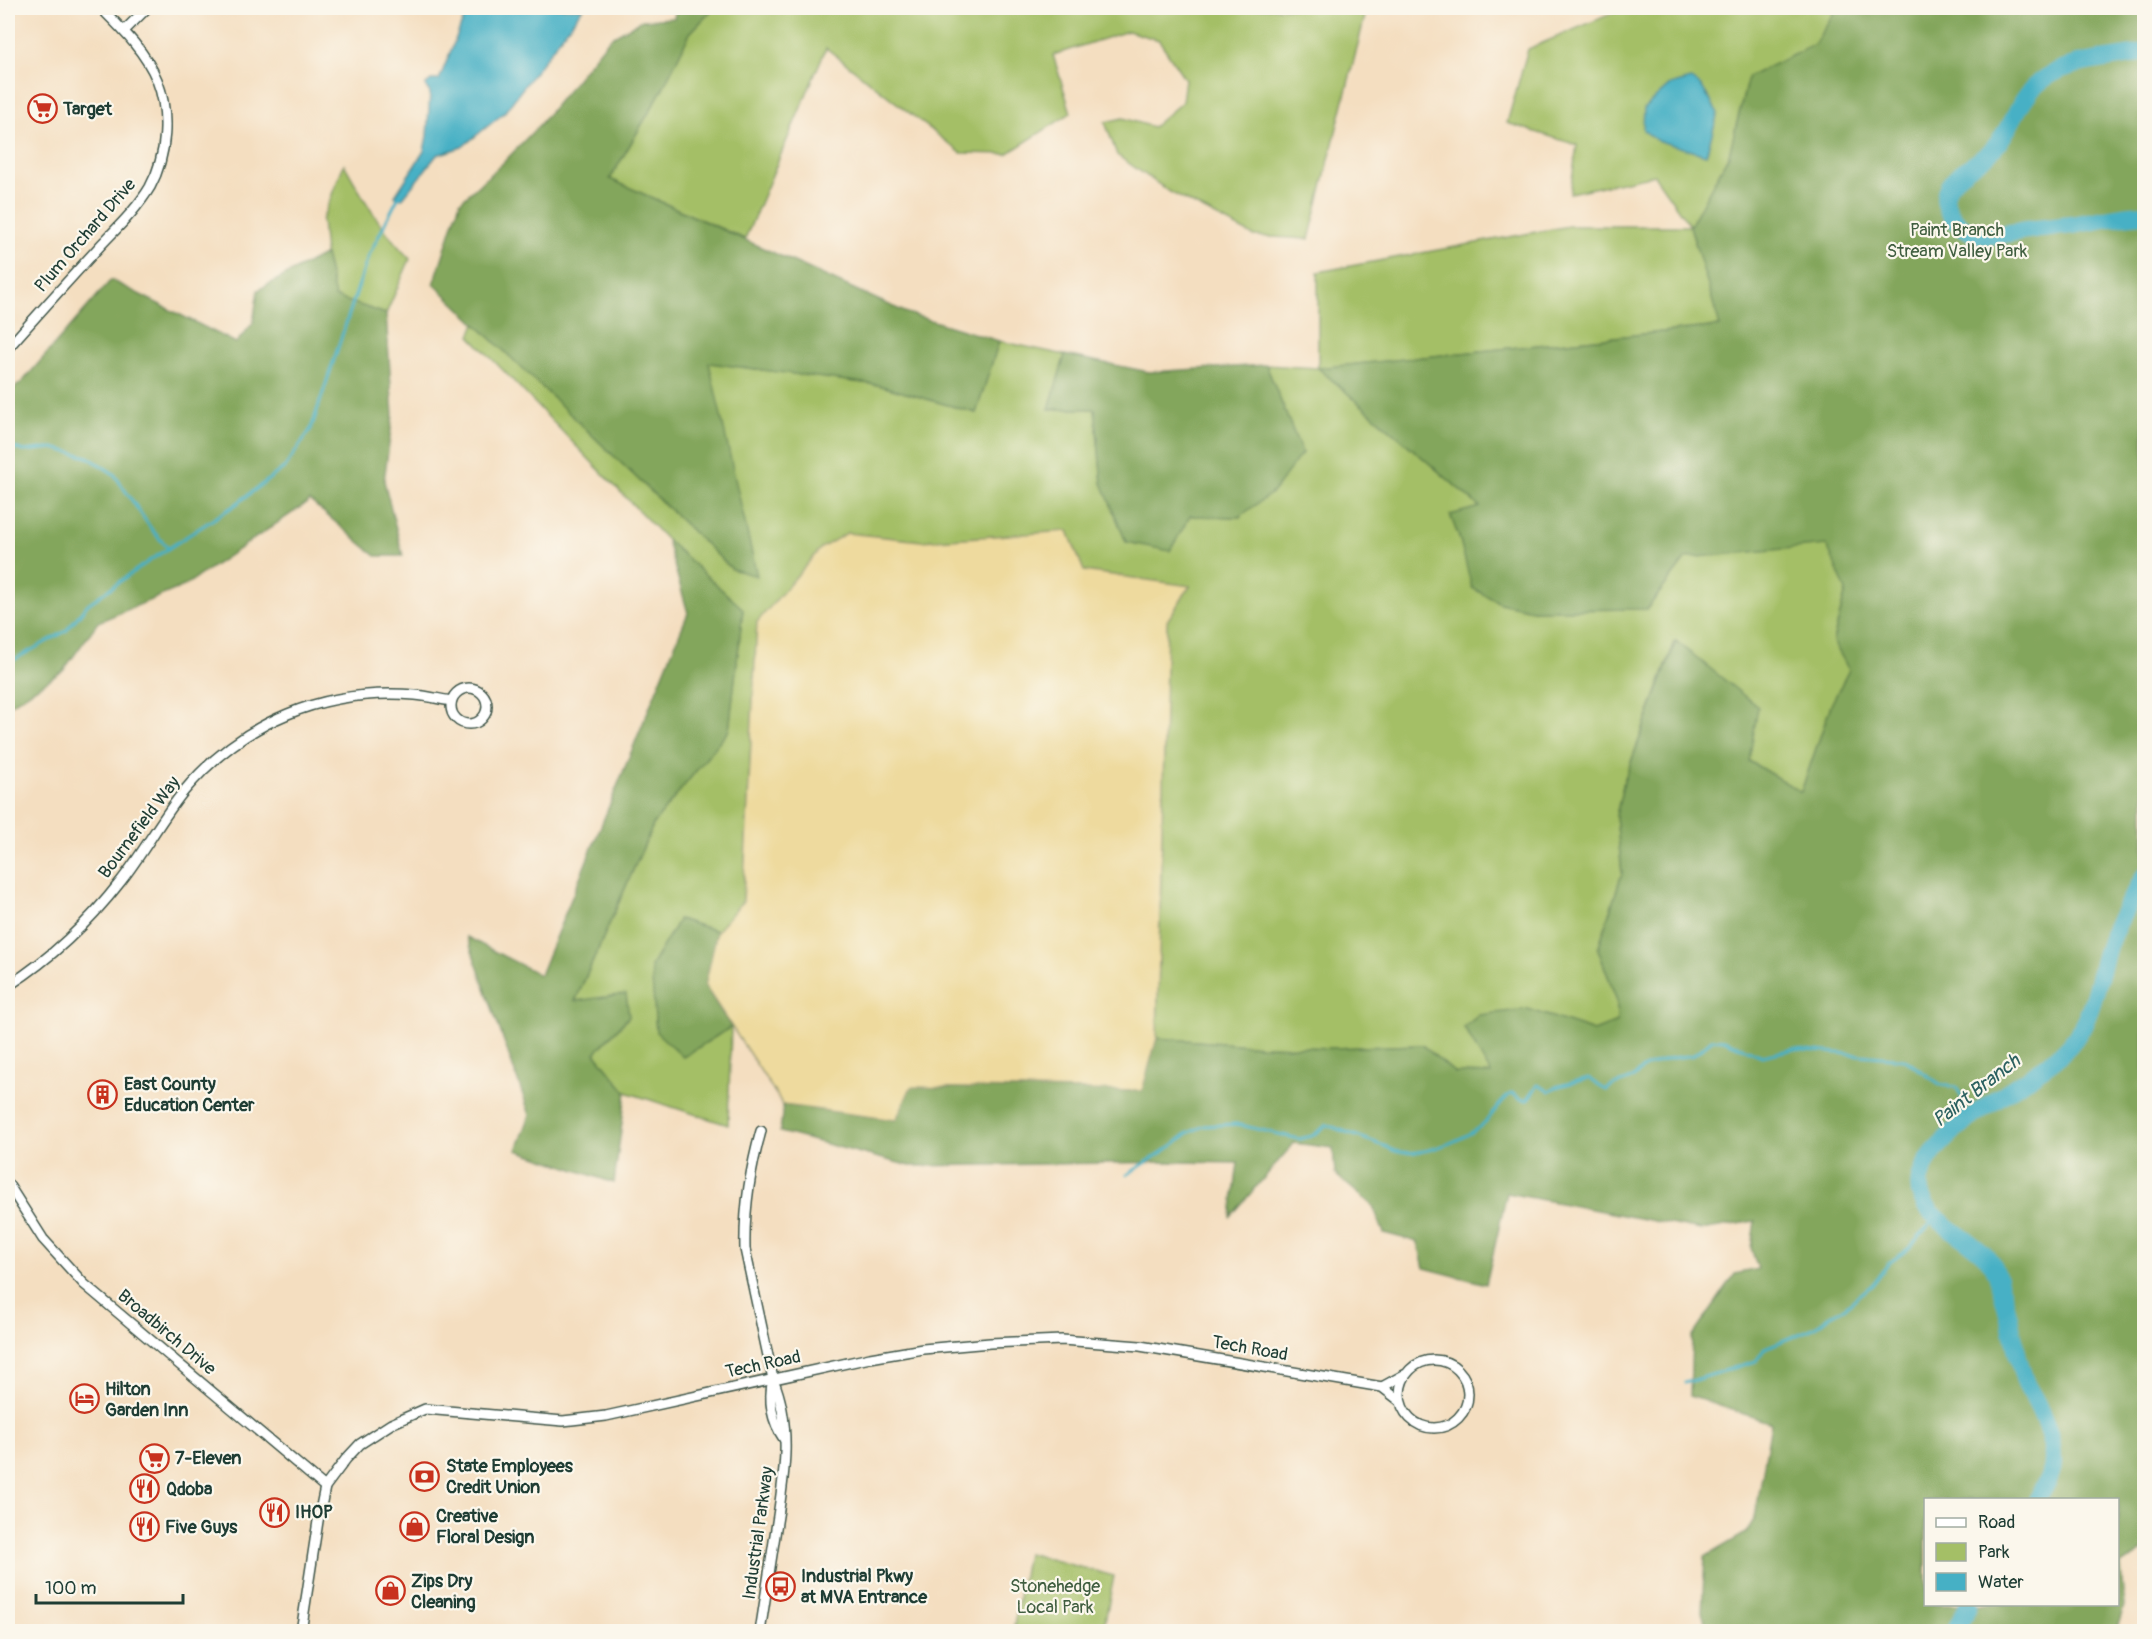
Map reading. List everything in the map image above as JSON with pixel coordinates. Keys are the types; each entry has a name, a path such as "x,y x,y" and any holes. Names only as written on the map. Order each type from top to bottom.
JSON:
{"street":[{"name":"Plum Orchard Drive","path":"8,348 131,212 150,187 165,143 163,105 157,81 144,56 101,8"},
{"path":"124,31 147,8"},
{"path":"468,687 474,688 486,699 487,711 476,723 464,724 459,722 452,713 451,701 457,692 468,687"},
{"name":"Bournefield Way","path":"8,986 47,958 87,920 121,882 184,791 222,753 244,737 267,723 311,705 341,698 385,694 417,695 451,701"},
{"name":"Industrial Parkway","path":"760,1632 785,1466 784,1439 777,1429 769,1396 774,1379 745,1249 747,1193 761,1131"},
{"name":"Broadbirch Drive","path":"8,1184 43,1239 84,1284 325,1487"},
{"name":"Tech Road","path":"301,1632 325,1487 345,1459 360,1444 391,1424 425,1409 563,1421 606,1416 870,1358 923,1349 990,1343 1062,1341 1140,1346 1382,1387 1400,1401 1403,1411 1413,1421 1426,1427 1447,1426 1458,1418 1467,1401 1467,1384 1462,1374 1442,1360 1419,1362 1404,1375 1382,1387"},
{"path":"1400,1401 1399,1391 1404,1375"}],"green space":[{"path":"676,8 714,8 690,33 662,90 610,179 907,313 999,341 976,413 878,385 709,363 757,576 732,569 434,284 460,202 503,163 540,124 610,38 642,20 674,18"},
{"path":"714,8 1367,8 1309,239 1254,236 1170,192 1117,155 1105,122 1123,118 1153,127 1182,102 1185,79 1159,40 1128,31 1053,55 1071,113 1007,154 961,153 826,48 745,239 610,179 662,90 690,33"},
{"path":"1620,8 1837,8 1814,45 1748,77 1729,155 1690,226 1654,175 1570,193 1577,145 1507,123 1528,49 1618,11"},
{"name":"Paint Branch Stream Valley Park","path":"1837,8 2144,8 2144,1550 2121,1565 2124,1606 2118,1631 1708,1631 1702,1612 1705,1557 1746,1533 1755,1518 1771,1423 1690,1396 1692,1337 1735,1274 1758,1269 1751,1248 1755,1221 1701,1230 1507,1193 1486,1284 1424,1268 1418,1242 1384,1233 1373,1206 1335,1174 1333,1148 1294,1143 1231,1216 1238,1163 910,1166 780,1132 783,1105 896,1120 910,1087 1141,1091 1157,1038 1262,1046 1334,1048 1422,1045 1455,1073 1491,1074 1464,1027 1479,1015 1528,1009 1594,1031 1617,1022 1617,1001 1598,949 1622,873 1616,816 1624,781 1676,641 1758,707 1749,761 1801,792 1831,705 1849,670 1833,641 1846,591 1827,545 1686,558 1647,609 1533,610 1500,603 1472,588 1460,540 1450,515 1480,507 1318,368 1720,326 1690,226 1729,155 1748,77 1814,45"},
{"path":"2144,8 1926,1498 1924,1498 1924,1605 1883,1631 1866,693 1846,591 1833,641 1849,670 1831,705 1801,792 1749,761 1675,641 1624,781 1616,816 1622,873 1598,949 1617,1001 1617,1022 1594,1031 1528,1009 1464,1028 1492,1074 1455,1073 1422,1045 1334,1048 1262,1046 1157,1038 1167,621 1190,586 1084,571 1068,531 921,541 847,533 757,622 743,901 717,931 678,919 683,1057 731,1027 728,1125 626,1092 595,1053 629,1017 575,1002 654,823 729,730 743,609 667,540 470,336 475,323 732,569 756,575 708,362 878,385 976,413 999,341 1065,355 1049,409 1095,409 1102,483 1189,516 1240,517 1302,453 1266,365 1318,368 1318,272 1569,226 1690,226 1721,326 1319,368 1480,507 1451,515 1460,540 1500,603 1533,610 1647,609 1686,558 1827,544 1846,590"},
{"path":"344,164 381,225 410,259 386,314 335,297 325,254 322,220"},
{"path":"325,254 335,297 386,314 393,415 384,481 403,556 376,556 310,501 184,586 98,622 63,671 8,706 8,393 23,381 111,280 236,343 253,323 258,290"},
{"path":"1065,355 1149,372 1266,365 1302,453 1273,492 1239,517 1190,516 1170,551 1126,542 1102,483 1095,409 1049,409"},
{"path":"667,540 743,609 729,730 654,823 575,1001 626,994 629,1016 595,1053 626,1092 614,1183 517,1150 530,1115 467,937 540,975 688,613"},
{"path":"679,919 717,931 705,986 731,1027 683,1057 656,1032 651,966"},
{"name":"Stonehedge Local Park","path":"1027,1553 1114,1576 1103,1631 1013,1631"}],"sand":[{"path":"1068,531 1084,571 1190,586 1167,621 1157,1038 1142,1091 911,1087 896,1120 783,1105 705,986 717,931 743,901 757,622 821,548 847,533 921,541"}],"water":[{"path":"468,8 583,8 504,113 462,147 437,155 402,199 397,198 395,196 424,151 430,93 426,84 431,80 439,80"},
{"path":"1691,79 1702,87 1718,113 1706,155 1656,140 1643,130 1644,108 1670,85"}],"waterway":[{"name":"Paint Branch","path":"2144,52 2074,65 2040,82 2024,99 1994,148 1958,176 1950,184 1946,193 1946,204 1952,216 1961,226 1982,235 1999,235 2144,214"},
{"path":"8,663 66,631 88,604 235,505 285,467 311,429 368,257 399,196"},
{"path":"8,446 24,451 53,448 88,457 114,474 152,530 168,548"},
{"name":"Paint Branch","path":"2038,1498 2052,1469 2051,1444 2048,1429 2025,1381 1996,1273 1992,1264 1981,1252 1945,1225 1925,1204 1920,1192 1920,1179 1928,1161 1941,1143 1959,1126 2044,1067 2072,1042 2081,1029 2094,999 2112,936 2144,877"},
{"path":"1127,1175 1188,1133 1204,1126 1236,1124 1299,1139 1312,1136 1327,1125 1397,1151 1409,1153 1436,1148 1474,1131 1512,1093 1520,1099 1527,1100 1538,1085 1549,1091 1589,1078 1607,1090 1631,1079 1640,1071 1658,1062 1692,1056 1713,1039 1724,1040 1762,1056 1794,1049 1904,1059 1941,1085 1956,1087 1962,1097 1960,1105 1967,1121"},
{"path":"1685,1383 1756,1361 1765,1348 1816,1327 1872,1285 1889,1263 1908,1249 1936,1217"},
{"name":"Paint Branch","path":"1955,1632 1968,1606"}],"place":[{"name":"Target","path":"42,109"},
{"name":"East County Education Center","path":"103,1094"},
{"name":"Hilton Garden Inn","path":"84,1399"},
{"name":"7-Eleven","path":"154,1458"},
{"name":"State Employees Credit Union","path":"425,1476"},
{"name":"Qdoba","path":"145,1489"},
{"name":"IHOP","path":"274,1512"},
{"name":"Creative Floral Design","path":"415,1526"},
{"name":"Five Guys","path":"144,1527"},
{"name":"Industrial Pkwy at MVA Entrance","path":"780,1586"},
{"name":"Zips Dry Cleaning","path":"390,1591"}]}
